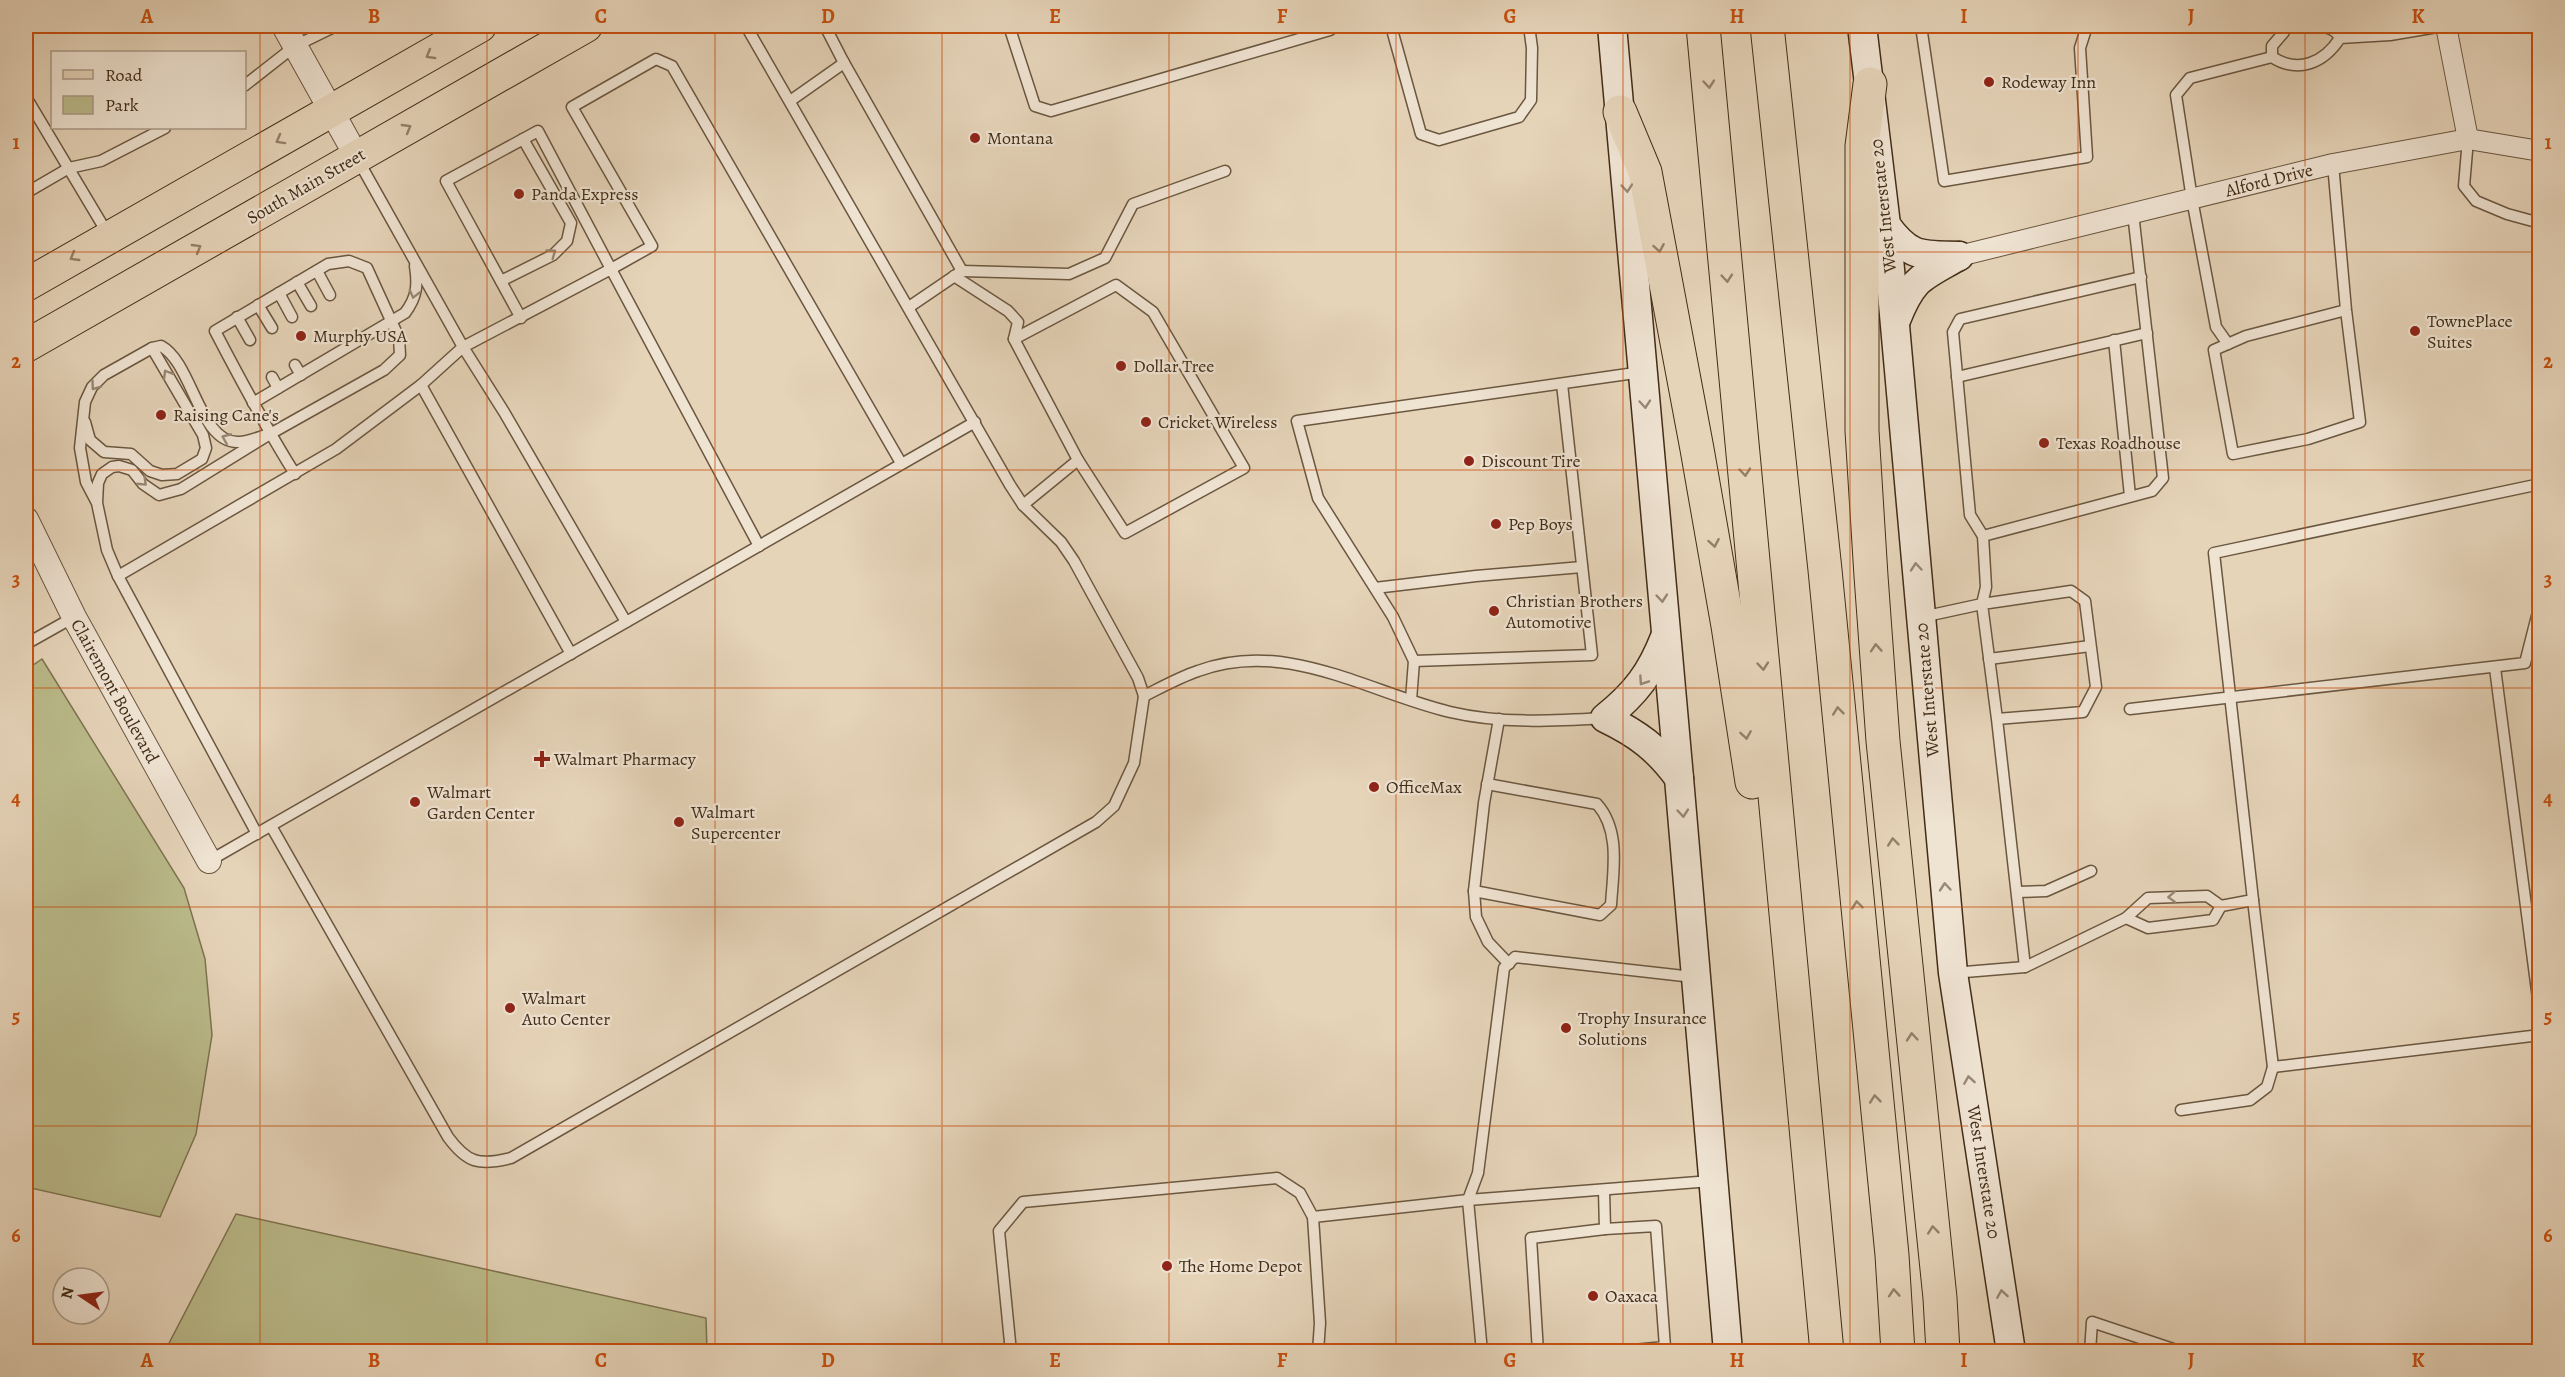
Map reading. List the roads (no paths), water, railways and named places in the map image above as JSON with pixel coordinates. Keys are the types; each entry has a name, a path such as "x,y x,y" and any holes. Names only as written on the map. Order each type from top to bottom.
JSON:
{"highway":[{"path":"1704,26 1827,1352"},
{"path":"1767,26 1827,594 1892,1255 1898,1352"},
{"path":"1870,84 1863,146 1862,407 1870,565 1882,741 1939,1287 1943,1352"},
{"path":"1620,111 1645,172 1697,449 1747,743 1767,910 1790,955"}],"main road":[{"path":"26,285 480,26"},
{"path":"1612,26 1680,777 1728,1352"},
{"name":"West Interstate 20","path":"1862,26 1886,225 1953,973 2011,1352"},
{"name":"South Main Street","path":"26,346 575,31"},
{"path":"1886,225 1899,242 1909,250 1921,254 1959,256"},
{"path":"1895,322 1911,287 1922,277 1959,256"},
{"path":"1666,635 1654,664 1637,689 1605,718 1646,740 1680,777"}],"street":[{"path":"2445,26 2468,139"},
{"path":"289,36 357,157"},
{"name":"Alford Drive","path":"1959,256 2333,164 2468,139 2540,151"},
{"name":"Clairemont Boulevard","path":"26,519 74,617 209,861"}],"lane":[{"path":"246,84 289,36 336,26"},
{"path":"271,826 448,1137 460,1153 473,1161 490,1164 511,1158 1096,822 1114,806 1134,763 1144,696 1138,678 1074,561 1061,542 1023,505 746,26"},
{"path":"825,26 958,274 1008,311 1018,322 1014,339 1078,460 1125,533 1244,468 1153,312 1116,285 1014,339"},
{"path":"1009,26 1035,106 1051,111 1330,30 1330,26"},
{"path":"1391,26 1421,134 1439,140 1519,117 1531,100 1532,48 1529,26"},
{"path":"1921,26 1944,181 2087,156 2080,48 2087,26"},
{"path":"2340,38 2390,35 2445,26"},
{"path":"2314,27 2328,27 2337,32 2340,38"},
{"path":"2272,57 2272,46 2284,32"},
{"path":"2228,344 2216,327 2192,199 2176,95 2190,78 2272,57 2283,64 2302,67 2316,62 2331,51 2340,38"},
{"path":"118,576 336,449 421,385 463,347 652,246 573,107 656,59 672,66 901,463"},
{"path":"790,101 844,63 843,61"},
{"path":"26,97 109,236"},
{"path":"26,193 69,168 101,161 163,129"},
{"path":"521,318 446,181 538,131 759,546"},
{"path":"501,281 553,255 567,241 571,223 523,139"},
{"path":"2468,139 2464,186 2476,201 2507,214 2540,223"},
{"path":"357,157 463,347 504,412 626,622"},
{"path":"2333,164 2346,310 2360,422 2308,439 2233,454 2214,350 2246,336 2346,310"},
{"path":"909,307 958,274 1069,274 1105,258 1132,204 1225,171"},
{"path":"1983,536 2152,491 2163,478 2133,213"},
{"path":"253,403 301,375 316,359 334,348 405,313 414,300 417,281 413,257"},
{"path":"257,834 118,576 107,550 97,502 98,483 102,474 111,467 119,466 132,470 143,484 159,495 181,489 270,434 384,370 400,355 399,338 367,268 349,261 328,264 214,331 270,434 295,474"},
{"path":"316,271 330,295"},
{"path":"2025,967 1982,604 1986,587 1983,536 1970,515 1953,332 1960,319 2141,277"},
{"path":"297,282 311,306"},
{"path":"279,293 292,317"},
{"path":"258,305 272,327"},
{"path":"237,317 250,340"},
{"path":"1957,377 2147,333"},
{"path":"2114,340 2130,496"},
{"path":"97,502 86,483 80,448 85,402 92,387 104,375 152,348 161,346 174,356 215,433 222,439 240,442 270,434"},
{"path":"83,416 90,440 105,452 131,454 150,471 162,475 177,474 202,459 206,448 203,435 152,348"},
{"path":"295,364 301,375"},
{"path":"1411,700 1414,661 1394,617 1318,498 1297,421 1642,372"},
{"path":"272,377 278,388"},
{"path":"1414,661 1592,655 1562,384"},
{"path":"421,385 571,654"},
{"path":"209,861 975,422"},
{"path":"1023,505 1078,460"},
{"path":"2181,1110 2250,1100 2267,1087 2273,1067 2214,553 2540,484"},
{"path":"1376,588 1582,567"},
{"path":"1920,617 1982,604 2072,591 2085,601 2096,687 2083,712 1997,719"},
{"path":"2130,709 2525,663 2540,604"},
{"path":"26,644 74,617"},
{"path":"1989,659 2090,646"},
{"path":"1144,696 1200,670 1233,663 1275,660 1313,667 1450,711 1499,719 1548,721 1605,718"},
{"path":"2495,668 2540,1014"},
{"path":"1499,719 1487,784 1473,891 1476,917 1488,942 1509,963"},
{"path":"1473,891 1600,915 1611,905 1615,854 1608,817 1597,804 1487,784"},
{"path":"2017,892 2046,891 2091,871"},
{"path":"1953,973 2025,967 2126,918 2148,898 2207,896 2221,906 2253,900"},
{"path":"2126,918 2148,928 2213,920 2221,906"},
{"path":"1482,1352 1468,1200 1478,1173 1504,968 1515,957 1697,977"},
{"path":"2273,1067 2540,1035"},
{"path":"1011,1352 999,1231 1023,1202 1277,1178 1300,1193 1313,1216 1320,1323 1318,1352"},
{"path":"1313,1216 1468,1200 1714,1181"},
{"path":"1604,1190 1605,1229"},
{"path":"1538,1352 1530,1238 1605,1229 1656,1226 1665,1347 1622,1351"},
{"path":"2090,1352 2092,1322 2182,1352"}],"place":[{"name":"Rodeway Inn","path":"1989,82"},
{"name":"Montana","path":"975,138"},
{"name":"Panda Express","path":"519,194"},
{"name":"TownePlace Suites","path":"2415,331"},
{"name":"Murphy USA","path":"301,336"},
{"name":"Dollar Tree","path":"1121,366"},
{"name":"Raising Cane's","path":"161,415"},
{"name":"Cricket Wireless","path":"1146,422"},
{"name":"Texas Roadhouse","path":"2044,443"},
{"name":"Discount Tire","path":"1469,461"},
{"name":"Pep Boys","path":"1496,524"},
{"name":"Christian Brothers Automotive","path":"1494,611"},
{"name":"Walmart Pharmacy","path":"542,759"},
{"name":"OfficeMax","path":"1374,787"},
{"name":"Walmart Garden Center","path":"415,802"},
{"name":"Walmart Supercenter","path":"679,822"},
{"name":"Walmart Auto Center","path":"510,1008"},
{"name":"Trophy Insurance Solutions","path":"1566,1028"},
{"name":"The Home Depot","path":"1167,1266"},
{"name":"Oaxaca","path":"1593,1296"}]}
